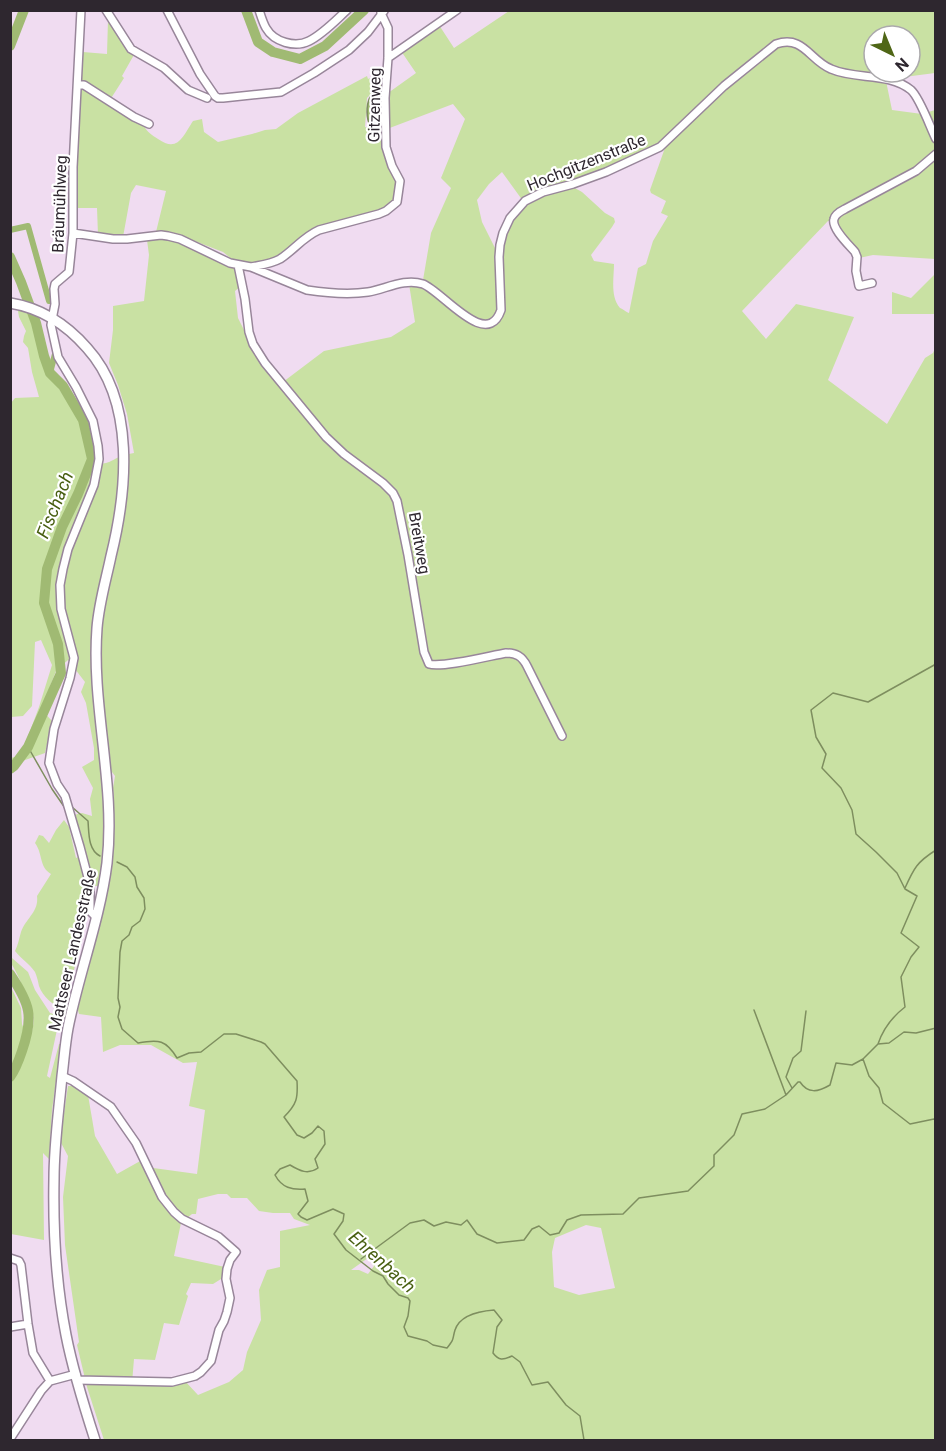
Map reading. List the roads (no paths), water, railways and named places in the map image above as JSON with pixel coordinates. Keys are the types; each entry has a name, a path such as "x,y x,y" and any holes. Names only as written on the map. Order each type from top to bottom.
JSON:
{"main road":[{"name":"Mattseer Landesstraße","path":"15,304 52,318 80,339 92,353 104,372 116,403 124,453 120,511 97,625 96,654 108,790 107,863 68,1029 56,1137 54,1179 54,1218 61,1303 76,1377 95,1440"}],"street":[{"name":"Bräumühlweg","path":"81,10 70,268 67,274 55,284 55,304 51,325 58,357 88,410 96,433 99,459 94,485 68,549 60,585 61,609 74,658 54,729 49,763 57,784 65,796 90,885 90,911 96,917"},
{"path":"106,10 130,49 164,68 188,90 207,98"},
{"path":"167,10 200,74 218,98 281,92 314,74 349,50 368,32 383,12"},
{"path":"259,10 271,35 293,44 309,41 347,10"},
{"name":"Gitzenweg","path":"388,58 457,10"},
{"name":"Gitzenweg","path":"251,267 271,263 282,257 310,234 386,211 397,202 400,181 386,147 385,98 388,28 383,12"},
{"name":"Hochgitzenstraße","path":"73,233 113,239 168,236 307,290 352,293 375,291 402,283 422,284 458,311 477,323 484,324 493,322 501,310 499,257 503,233 510,218 525,201 543,192 606,172 660,147 724,86 776,44 792,42 802,46 821,63 833,70 895,81 910,89 918,100 936,139"},
{"path":"78,85 84,85 149,124"},
{"path":"872,283 859,286 856,271 857,257 834,227 833,220 845,209 916,171 936,154"},
{"name":"Breitweg","path":"238,265 249,332 253,344 265,363 327,437 344,454 383,483 398,501 424,652 429,664 446,664 506,653 519,656 527,666 562,736"},
{"path":"10,1439 50,1381 76,1377 172,1382 195,1376 211,1361 230,1298 226,1279 227,1269 236,1252 219,1237 182,1219 174,1212 162,1197 136,1143 111,1107 63,1076"},
{"path":"10,1258 19,1261 21,1265 33,1353 50,1381"},
{"path":"10,1327 28,1324"}],"waterway":[{"name":"Fischach","path":"10,46 24,10"},
{"name":"Fischach","path":"246,10 258,42 273,52 300,59 325,46 364,10"},
{"path":"10,230 28,226 49,301"},
{"name":"Fischach","path":"10,257 36,323 50,373 63,386 83,420 92,459 62,527 47,569 44,603 58,644 61,673 28,747 10,769"},
{"path":"50,373 55,354"},
{"path":"878,1044 888,1024 905,1007 901,977 919,947 901,933 917,896 905,889 897,873 856,834 852,810 841,788 822,768 826,754 816,737 811,710 833,693 868,702 936,664"},
{"name":"Ehrenbach","path":"28,747 65,808"},
{"name":"Ehrenbach","path":"72,807 88,821 91,845 100,856"},
{"path":"905,888 917,866 936,850"},
{"name":"Ehrenbach","path":"117,862 127,867 135,877 137,887 144,898 145,909 140,921 132,927 129,935 122,941 118,998 120,1007 118,1017 122,1029 138,1043 157,1041 165,1044 177,1058 189,1053 201,1052 224,1034 236,1034 265,1044 297,1081 296,1100 284,1117 297,1135 304,1138 318,1126 324,1131 325,1144 315,1159 318,1168 304,1171 290,1165 280,1169 275,1175 281,1183 288,1187 305,1189 308,1201 298,1214 307,1220 333,1209 344,1214 343,1221 334,1234 346,1250 383,1276 399,1295 408,1298 410,1301 408,1316 404,1327 408,1336 447,1348 461,1321 477,1313 494,1310 502,1320 497,1327 493,1353 499,1359 512,1356 520,1362 532,1385 548,1382 566,1405 580,1416 584,1440"},
{"name":"Fischach","path":"10,974 26,1002 29,1019 26,1039 16,1068 10,1077"},
{"path":"754,1010 786,1095"},
{"path":"792,1088 786,1077 793,1058 801,1051 806,1011"},
{"path":"361,1259 410,1223 424,1220 434,1226 446,1222 461,1225 467,1220 477,1234 497,1243 524,1240 532,1229 539,1226 550,1235 559,1233 567,1220 581,1215 623,1214 639,1198 688,1191 714,1166 714,1155 734,1135 742,1114 765,1109 786,1095 798,1082 810,1090 826,1087 830,1085 836,1063 852,1065 863,1059 878,1044 889,1043 904,1032 916,1033 936,1028"},
{"path":"863,1059 869,1076 879,1088 883,1103 910,1124 936,1120"}]}
